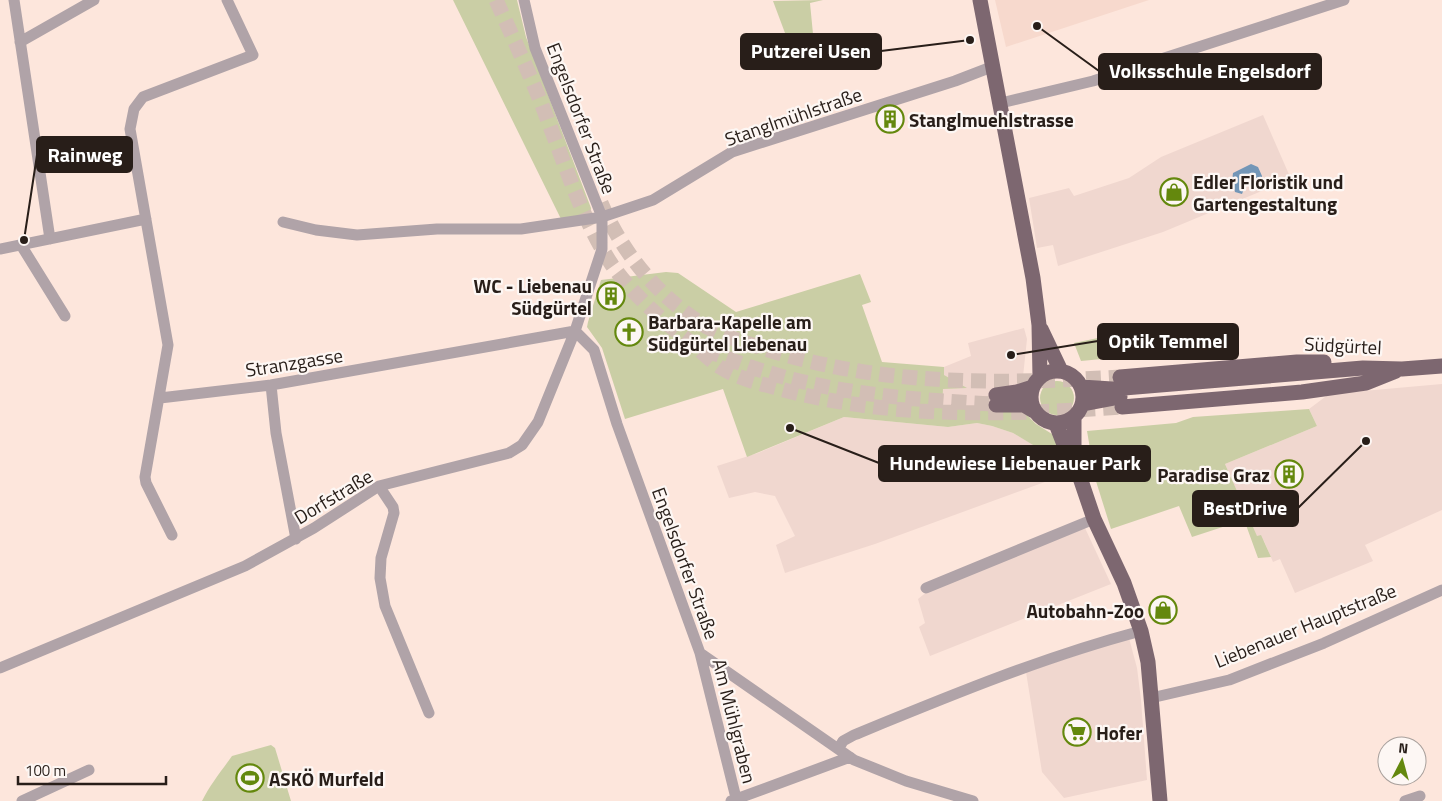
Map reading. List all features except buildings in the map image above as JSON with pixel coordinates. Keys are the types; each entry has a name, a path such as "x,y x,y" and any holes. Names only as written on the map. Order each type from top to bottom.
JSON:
{"main road":[{"path":"980,0 1001,103 1040,325 1036,382 1031,402 1034,411"},
{"path":"1040,325 1061,371"},
{"name":"Südgürtel","path":"1120,377 1297,362 1362,362 1402,369"},
{"path":"1082,387 1112,388 1363,368 1402,369 1442,366"},
{"path":"1083,404 1101,399 1365,377 1402,369"},
{"name":"Südgürtel","path":"1122,407 1302,392 1366,383 1402,369"},
{"path":"1074,418 1056,424 1043,420 1024,405 996,400 1017,392 1050,372 1061,371 1074,377 1082,387 1083,404 1074,418 1074,460"},
{"path":"1056,424 1065,447 1074,460 1094,519 1124,583 1134,632 1148,662 1160,801"}],"street":[{"path":"14,0 50,238"},
{"path":"20,42 94,0"},
{"path":"172,535 146,483 145,477 168,345 130,133 135,106 145,96 253,54 227,0"},
{"name":"Engelsdorfer Straße","path":"524,0 535,48 602,217 602,249"},
{"path":"1001,103 1093,81 1344,0"},
{"name":"Stanglmühlstraße","path":"283,222 316,230 357,235 437,228 521,229 602,217 653,200 732,152 955,81 994,66"},
{"path":"0,250 146,219"},
{"path":"21,245 65,316"},
{"name":"Dorfstraße","path":"0,668 245,566 296,539 379,486 509,453 522,445 538,422 575,331 602,249"},
{"name":"Engelsdorfer Straße","path":"575,331 594,350 617,424 700,653 850,757 906,781 973,801"},
{"name":"Stranzgasse","path":"160,398 271,385 575,331"},
{"path":"271,385 276,433 296,539"},
{"path":"379,486 393,507 394,513 379,568 385,606 429,714"},
{"path":"926,588 1094,519"},
{"name":"Liebenauer Hauptstraße","path":"1151,698 1229,680 1324,643 1442,590"},
{"path":"839,748 843,741 854,735 981,683 1134,632"},
{"name":"Am Mühlgraben","path":"700,653 734,799 850,757"},
{"path":"22,801 89,770"},
{"path":"1405,801 1420,796"}],"shaded area":[{"path":"995,0 1149,0 1006,47"},
{"name":"Edler Floristik und Gartengestaltung","path":"1263,115 1291,179 1163,232 1058,266 1053,245 1037,248 1029,198 1069,188 1074,196 1129,178 1161,157"},
{"path":"1024,328 1027,339 1022,386 1024,412 941,408 944,367 971,356 968,343"},
{"path":"1442,384 1442,510 1365,545 1373,561 1295,593 1280,559 1273,562 1264,541 1257,537 1225,464 1317,426 1309,409 1329,394"},
{"path":"844,417 948,427 977,423 992,426 1013,433 1044,451 1041,458 1056,455 1064,475 875,544 785,573 776,545 795,536 775,496 755,492 729,498 717,466 758,453"},
{"path":"1085,528 1111,584 930,656 919,627 925,623 918,599 928,591"},
{"path":"1129,638 1137,668 1147,780 1064,798 1042,772 1026,672"}],"green space":[{"path":"453,0 517,0 526,37 591,208 590,219 561,219"},
{"path":"823,0 810,3 813,34 788,41 773,1"},
{"path":"666,272 678,273 736,312 860,274 871,302 862,305 882,362 944,367 944,375 967,388 943,389 942,408 999,409 1024,412 1036,424 1052,434 1059,443 1056,455 1041,459 1043,451 1013,433 977,423 948,427 844,417 747,457 723,389 625,419 602,348 587,327 588,322 601,280"},
{"path":"1141,329 1144,355 1081,361 1074,343"},
{"path":"1057,381 1069,386 1074,398 1069,410 1057,415 1045,410 1040,398 1045,386"},
{"path":"1309,409 1317,426 1225,464 1257,536 1261,535 1271,557 1258,558 1246,525 1241,521 1192,537 1179,506 1111,529 1095,478 1087,431 1176,423 1193,417"},
{"name":"ASKÖ Murfeld","path":"271,745 275,748 291,801 202,801 212,783 232,756"}],"water":[{"path":"1251,164 1258,167 1262,176 1261,182 1255,186 1246,184 1242,194 1235,192 1232,181 1233,173"}],"tunnel":[{"path":"496,0 536,90 576,195 592,231 612,265 640,298 661,318 720,367 743,378 784,390 867,406 909,410 994,413 1122,407"},
{"path":"601,203 620,240 632,257 644,273 673,303 707,327 740,341 818,363 903,377 989,381 1120,377"},
{"path":"705,350 762,371 825,387 937,401 993,404"}],"place":[{"name":"Volksschule Engelsdorf","path":"1037,26"},
{"name":"Putzerei Usen","path":"970,40"},
{"name":"Stanglmuehlstrasse","path":"890,119"},
{"name":"Edler Floristik und Gartengestaltung","path":"1174,192"},
{"name":"Rainweg","path":"24,240"},
{"name":"WC - Liebenau Südgürtel","path":"611,296"},
{"name":"Barbara-Kapelle am Südgürtel Liebenau","path":"629,332"},
{"name":"Optik Temmel","path":"1011,355"},
{"name":"Hundewiese Liebenauer Park","path":"790,428"},
{"name":"BestDrive","path":"1366,441"},
{"name":"Paradise Graz","path":"1289,474"},
{"name":"Autobahn-Zoo","path":"1163,610"},
{"name":"Hofer","path":"1077,732"},
{"name":"ASKÖ Murfeld","path":"250,778"}]}
